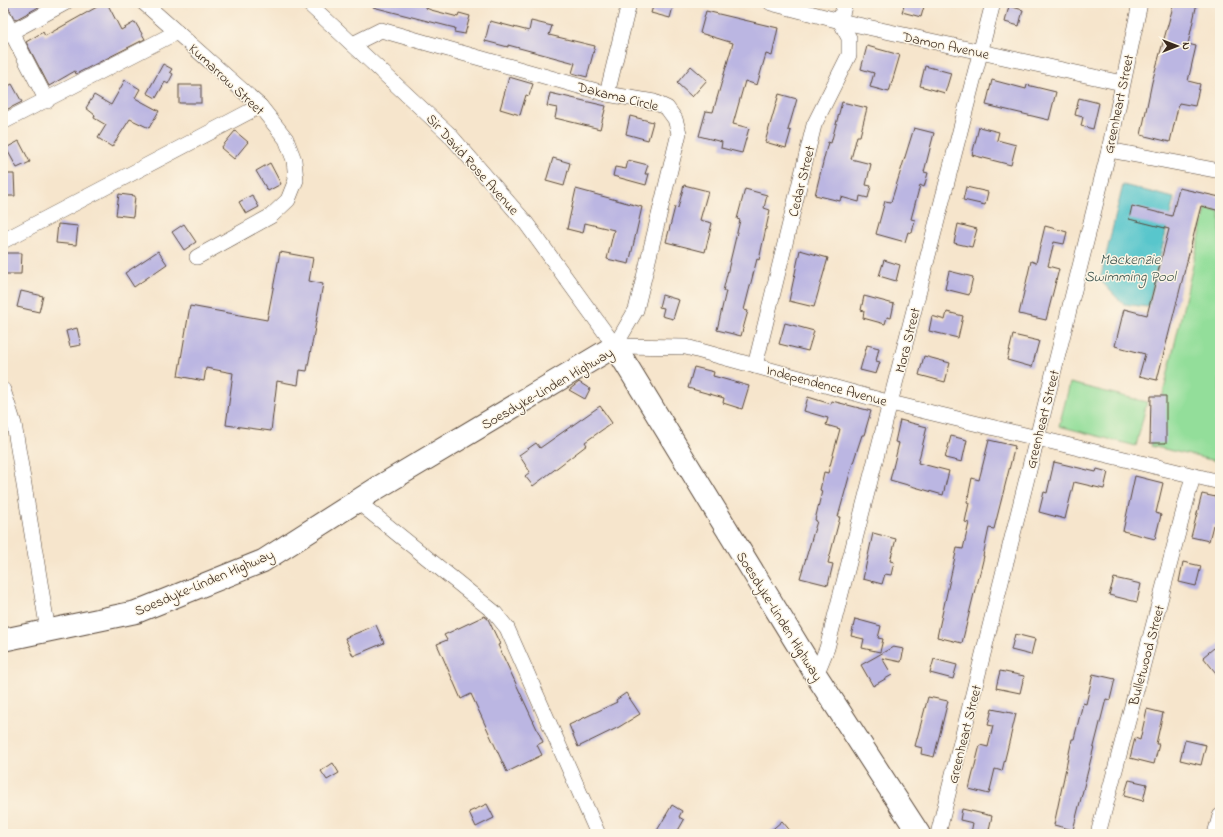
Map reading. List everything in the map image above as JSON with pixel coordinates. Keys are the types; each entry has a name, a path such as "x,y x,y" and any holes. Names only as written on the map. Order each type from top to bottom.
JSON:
{"main road":[{"name":"Soesdyke-Linden Highway","path":"3,640 136,612 263,561 358,502 379,487 615,346 816,675 919,834"}],"street":[{"path":"8,34 65,3"},
{"name":"Kumarrow Street","path":"144,3 260,106 286,139 294,160 296,180 288,200 271,216 197,257"},
{"name":"Sir David Rose Avenue","path":"308,3 449,134 526,223 615,346"},
{"path":"607,94 629,3"},
{"name":"Damon Avenue","path":"771,3 840,21 1122,83"},
{"path":"840,21 845,3"},
{"name":"Mora Street","path":"816,675 827,648 993,3"},
{"name":"Greenheart Street","path":"938,834 1109,150 1140,3"},
{"path":"3,16 8,34 47,101"},
{"name":"Cedar Street","path":"755,366 814,126 849,55 849,38 840,21"},
{"name":"Dakama Circle","path":"353,44 380,30 607,94 654,102 667,108 675,119 679,133 636,310 615,346"},
{"path":"3,122 47,101 177,32"},
{"path":"3,241 260,106"},
{"path":"1109,150 1220,171"},
{"name":"Independence Avenue","path":"615,346 686,347 891,402 1220,482"},
{"path":"3,390 14,424 48,631"},
{"name":"Bulletwood Street","path":"1098,834 1193,476"},
{"path":"358,502 494,612 507,628 598,834"},
{"path":"1216,834 1220,816"}],"green space":[{"path":"1206,209 1220,212 1220,462 1151,446"},
{"path":"1070,383 1147,402 1136,446 1059,426"}],"water":[{"name":"Mackenzie Swimming Pool","path":"1123,185 1174,198 1148,307 1123,304 1100,280"}],"building":[{"path":"6,3 46,3 15,20"},
{"path":"104,3 107,3 121,30 135,22 145,39 76,74 75,71 49,86 26,42 43,32 45,36"},
{"path":"373,3 427,3 426,8 431,10 458,17 459,13 470,16 465,34 454,32 455,28 373,7"},
{"path":"654,3 673,7 670,18 651,13"},
{"path":"905,3 925,3 921,17 902,12"},
{"path":"1174,3 1197,3 1188,44 1196,46 1188,81 1200,84 1195,106 1179,103 1170,142 1141,135 1152,82"},
{"path":"1009,6 1023,10 1019,26 1005,22"},
{"path":"706,11 778,28 772,56 766,54 757,85 745,81 733,124 749,128 742,153 721,148 722,142 699,136 706,111 713,112 733,43 700,33"},
{"path":"490,21 529,31 531,21 552,26 549,35 595,46 587,77 572,73 575,63 508,45 508,47 485,41"},
{"path":"867,46 900,55 889,92 870,87 874,73 861,69"},
{"path":"163,64 172,69 170,72 173,74 168,84 165,82 156,98 147,93"},
{"path":"691,66 707,80 692,97 677,83"},
{"path":"925,66 951,73 945,93 920,86"},
{"path":"509,77 533,84 529,96 526,95 520,115 500,109"},
{"path":"125,80 140,89 135,98 159,111 149,128 130,119 112,147 98,138 106,125 94,118 95,115 86,108 94,95 111,105"},
{"path":"992,80 1026,89 1027,85 1056,92 1049,120 986,105"},
{"path":"12,84 22,102 6,110 3,105 3,89"},
{"path":"179,85 201,85 201,103 179,103"},
{"path":"550,93 606,106 600,129 555,118 557,108 547,106"},
{"path":"779,94 797,99 788,130 791,131 786,148 765,142"},
{"path":"1079,98 1099,103 1093,129 1081,126 1083,117 1075,115"},
{"path":"842,102 867,108 860,136 857,136 851,159 871,164 866,185 871,186 868,198 860,196 859,202 841,197 840,201 815,195 828,142 831,143"},
{"path":"630,116 653,122 648,140 626,134"},
{"path":"979,127 999,132 997,140 1016,145 1011,165 972,155"},
{"path":"914,128 934,133 924,172 928,173 924,187 920,185 911,219 915,220 912,233 908,232 905,242 876,234 885,201 891,202"},
{"path":"235,131 248,142 234,159 221,148"},
{"path":"19,141 30,162 17,168 6,148"},
{"path":"553,158 570,163 564,186 546,181"},
{"path":"628,160 648,165 645,174 649,174 646,185 613,176 615,167 626,169"},
{"path":"270,163 281,184 268,191 256,171"},
{"path":"3,174 14,174 15,196 3,196"},
{"path":"684,185 708,191 700,220 712,223 705,252 666,242 675,207 678,208"},
{"path":"966,187 988,192 985,205 963,200"},
{"path":"1179,188 1220,197 1220,211 1201,206 1157,380 1139,376 1145,354 1115,346 1124,309 1147,315 1169,229 1129,219 1132,206 1172,216"},
{"path":"576,189 642,207 629,264 607,259 614,230 585,223 583,233 567,229"},
{"path":"745,189 767,195 764,208 770,210 759,260 757,259 744,310 748,311 741,336 717,330 726,291 723,291 740,220 737,219"},
{"path":"119,194 135,196 133,217 116,215"},
{"path":"252,195 259,207 246,214 239,202"},
{"path":"58,224 78,226 76,245 56,243"},
{"path":"184,224 196,242 184,250 172,232"},
{"path":"958,224 977,229 972,247 954,243"},
{"path":"1045,226 1067,232 1064,244 1054,242 1048,266 1059,269 1046,320 1019,314 1031,261 1036,263"},
{"path":"800,250 828,258 814,307 789,301"},
{"path":"158,251 167,264 134,287 125,273"},
{"path":"280,252 313,258 309,281 323,284 307,371 300,370 298,385 277,381 271,431 226,425 233,373 206,368 204,381 178,376 190,306 267,320"},
{"path":"5,253 22,253 21,274 5,274"},
{"path":"884,260 900,265 896,281 879,276"},
{"path":"949,271 973,277 969,295 945,289"},
{"path":"21,291 43,296 39,312 17,307"},
{"path":"662,295 679,300 673,319 662,316 664,308 659,307"},
{"path":"864,296 894,304 891,318 887,317 885,324 863,318 864,311 861,310"},
{"path":"947,312 963,316 958,338 929,331 932,316 945,320"},
{"path":"785,323 814,331 808,351 779,344"},
{"path":"77,328 81,345 70,347 66,331"},
{"path":"1013,335 1039,341 1032,367 1007,360"},
{"path":"867,345 879,348 876,361 880,362 876,374 860,370"},
{"path":"924,356 950,363 945,382 919,375"},
{"path":"694,367 714,372 713,376 749,386 742,409 723,403 724,398 688,388"},
{"path":"579,382 590,389 585,399 569,390"},
{"path":"1151,396 1166,396 1166,443 1150,443"},
{"path":"808,397 831,404 832,401 871,411 864,435 862,435 852,466 838,517 840,517 828,563 833,564 828,585 800,578 817,521 815,520 822,491 820,490 824,472 828,473 840,429 826,425 828,418 804,411"},
{"path":"600,406 612,423 585,442 587,445 533,486 525,476 530,472 519,455 536,443 540,448"},
{"path":"900,420 927,427 918,463 949,471 943,495 890,480 899,443 895,442"},
{"path":"951,436 967,440 962,462 945,458"},
{"path":"989,440 1015,446 994,529 989,528 984,556 962,643 937,637 957,548 963,549 969,523 965,522 972,478 979,480"},
{"path":"1054,462 1096,472 1097,469 1108,472 1104,489 1074,482 1065,519 1039,512 1044,492 1047,493"},
{"path":"1135,476 1163,483 1156,513 1161,515 1155,539 1123,531"},
{"path":"1202,494 1220,498 1220,527 1213,525 1209,541 1191,537"},
{"path":"873,533 896,539 890,561 894,562 891,575 885,574 882,584 863,579"},
{"path":"1183,562 1201,566 1196,586 1179,582"},
{"path":"1114,578 1141,584 1137,602 1109,595"},
{"path":"484,616 488,619 500,644 498,645 543,742 537,745 542,755 507,772 471,694 461,699 437,644 447,640 444,635"},
{"path":"855,619 881,626 878,638 883,639 880,652 862,648 864,639 851,636"},
{"path":"376,625 384,643 353,656 345,638"},
{"path":"1015,634 1035,639 1031,655 1011,650"},
{"path":"1220,643 1220,678 1203,657"},
{"path":"893,647 904,649 901,662 882,658 892,675 873,686 861,665"},
{"path":"934,659 957,665 953,679 930,673"},
{"path":"1000,671 1024,676 1020,693 996,688"},
{"path":"1093,674 1115,679 1110,700 1106,699 1073,830 1054,825 1072,739 1074,739 1083,703 1086,704"},
{"path":"626,693 640,714 619,727 578,747 569,725 617,702 616,700"},
{"path":"928,697 948,701 934,757 921,754 922,748 915,746"},
{"path":"992,709 1016,714 1002,771 995,769 989,794 969,789 980,745 988,747 993,726 988,725"},
{"path":"1147,709 1163,713 1156,744 1159,744 1154,764 1130,758 1135,738 1140,740"},
{"path":"1185,740 1206,745 1201,765 1180,760"},
{"path":"333,763 339,773 327,780 321,771"},
{"path":"1129,780 1147,784 1143,801 1124,796"},
{"path":"487,804 494,818 476,827 469,812"},
{"path":"672,805 682,811 679,817 684,820 676,834 655,834"},
{"path":"962,809 992,816 988,834 971,833 973,823 960,820"},
{"path":"782,821 793,834 767,834"}]}
